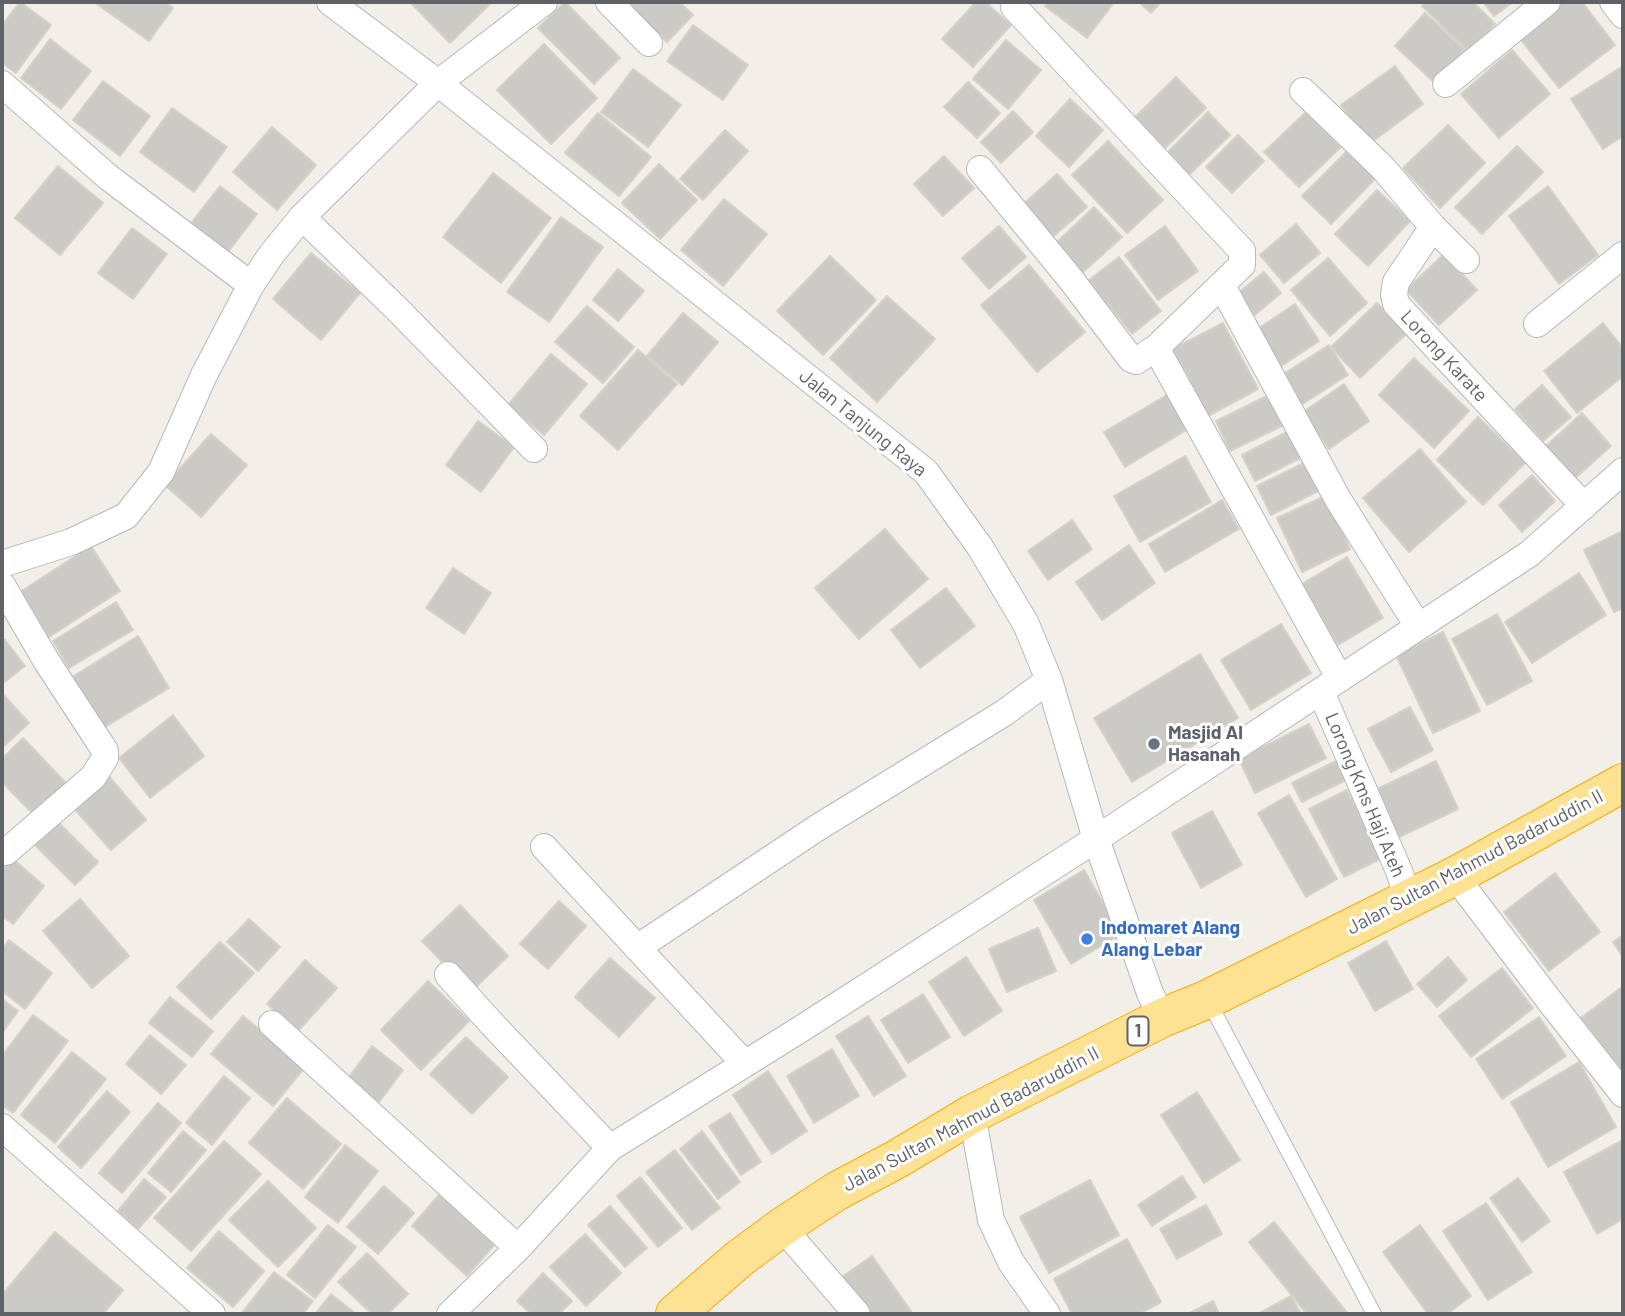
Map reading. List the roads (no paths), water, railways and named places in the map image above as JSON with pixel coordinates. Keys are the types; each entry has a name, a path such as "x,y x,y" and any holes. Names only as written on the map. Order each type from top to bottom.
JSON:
{"highway":[{"name":"Jalan Sultan Mahmud Badaruddin II","path":"674,1314 740,1258 782,1227 837,1191 972,1114 1162,1018 1208,999 1455,876 1623,783"}],"street":[{"name":"Jalan Tanjung Raya","path":"330,2 438,83 926,472 981,547 1026,624 1049,680 1097,839 1150,993 1162,1018"},
{"path":"2,564 71,542 126,516 160,472 204,375 251,285 302,217 438,83 544,2"},
{"path":"609,2 649,43"},
{"path":"1446,84 1547,2"},
{"path":"1612,2 1623,15"},
{"path":"1014,7 1242,251 1242,265 1223,286 1146,354"},
{"path":"2,84 108,177 251,285"},
{"path":"1303,91 1383,168 1433,228 1466,260"},
{"name":"Lorong Kms Haji Ateh","path":"980,169 1069,277 1131,359 1146,354 1331,685 1408,899"},
{"path":"302,217 398,310 534,449"},
{"name":"Lorong Karate","path":"1433,228 1396,282 1396,304 1584,506"},
{"path":"1537,324 1623,255"},
{"path":"1223,286 1339,500 1418,626"},
{"path":"450,1314 518,1248 610,1148 1097,839 1530,554 1623,471"},
{"path":"2,585 47,662 105,751 103,765 93,776 6,852"},
{"path":"637,948 817,828 1004,713 1049,680"},
{"path":"544,848 745,1064"},
{"path":"1455,876 1623,1094"},
{"path":"448,975 610,1148"},
{"path":"272,1024 518,1248"},
{"path":"972,1114 991,1220 1011,1262 1047,1314"},
{"path":"2,1127 212,1314"},
{"path":"782,1227 857,1314"}],"lane":[{"path":"1208,999 1374,1314"}],"place":[{"name":"Masjid Al Hasanah","path":"1154,744"},
{"name":"Indomaret Alang Alang Lebar","path":"1087,939"}]}
